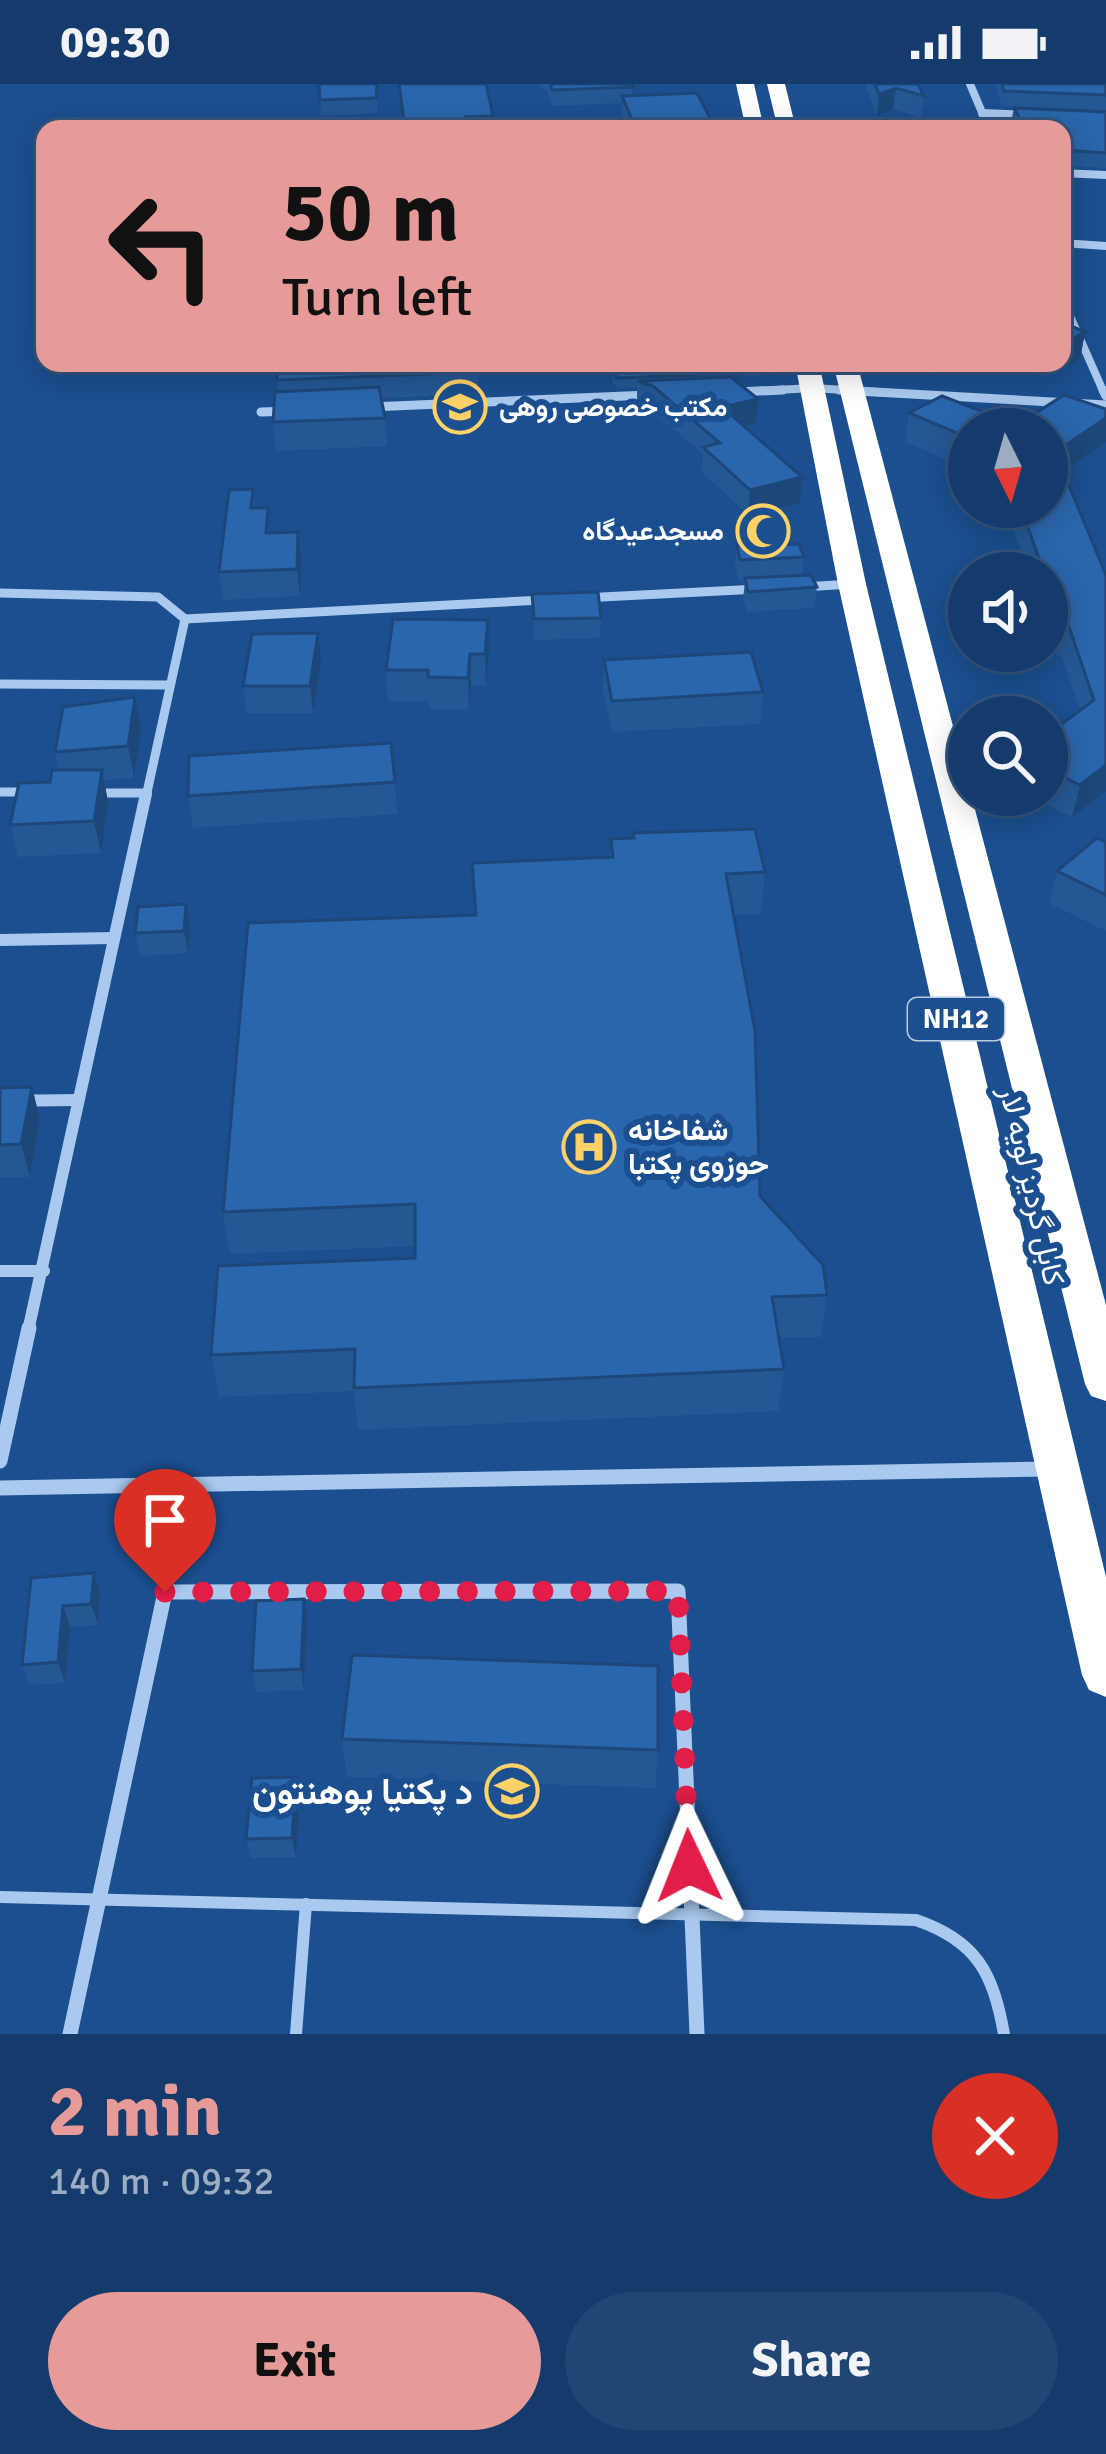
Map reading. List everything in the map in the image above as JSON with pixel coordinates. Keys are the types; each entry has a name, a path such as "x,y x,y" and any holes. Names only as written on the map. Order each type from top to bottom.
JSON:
{"highway":[{"path":"745,84 753,120"},
{"path":"776,84 785,120"},
{"name":"کابل گردیز لویه لار","path":"810,376 852,584 1062,1468 1106,1675"},
{"name":"کابل گردیز لویه لار","path":"849,377 1106,1384"}],"street":[{"path":"970,84 985,120"},
{"path":"982,113 1044,116"},
{"path":"1071,174 1106,176"},
{"path":"1071,244 1106,246"},
{"path":"721,392 810,376 1106,400 1071,319"},
{"path":"353,408 652,395"},
{"path":"261,412 307,410"},
{"path":"0,593 158,597 185,619 852,584"},
{"path":"0,1461 185,619"},
{"path":"0,684 169,685"},
{"path":"0,792 42,793"},
{"path":"83,793 146,793"},
{"path":"0,940 112,938"},
{"path":"0,1101 77,1100"},
{"path":"0,1271 44,1270"},
{"path":"0,1489 1062,1468"},
{"path":"70,2034 94,1899 165,1592 678,1591 698,2034"}],"lane":[{"path":"0,1897 916,1920 952,1930 976,1949 995,1980 1004,2034"},
{"path":"296,2034 306,1904"}],"building":[{"path":"319,84 377,84 376,98 320,100"},
{"path":"399,84 486,84 493,116 404,120"},
{"path":"550,84 632,84 633,87 552,90"},
{"path":"875,84 918,84 924,96 896,88 879,94"},
{"path":"1002,84 1106,84 1106,95 1004,91"},
{"path":"697,93 711,120 632,120 622,96"},
{"path":"1014,108 1106,112 1106,153 1071,151 1071,120 1020,120"},
{"path":"1071,326 1085,332 1071,339"},
{"path":"277,372 478,372 277,380"},
{"path":"612,372 691,375 618,378"},
{"path":"731,377 758,399 722,407 802,477 750,490 703,447 720,443 653,386 638,381"},
{"path":"379,387 385,418 273,422 275,392"},
{"path":"1064,395 1106,409 1106,418 1068,443 1068,408 1044,408"},
{"path":"942,396 973,408 948,408 948,429 909,413"},
{"path":"1068,483 1106,575 1106,765 1080,785 1068,779 1068,719 1094,700 1068,624 1068,552 1037,552 1028,528 1068,528"},
{"path":"253,489 251,508 268,508 266,533 298,532 297,569 219,572 229,490"},
{"path":"799,544 804,557 740,560 737,546"},
{"path":"811,575 817,587 748,592 745,578"},
{"path":"598,592 601,618 534,619 532,594"},
{"path":"393,619 488,620 485,654 470,654 468,678 428,677 428,670 386,670"},
{"path":"318,633 310,686 243,686 252,634"},
{"path":"751,652 763,692 612,701 604,660"},
{"path":"135,697 128,746 55,752 63,707"},
{"path":"391,743 395,782 188,796 189,756"},
{"path":"52,770 102,770 94,821 10,825 19,783 50,782"},
{"path":"755,829 765,872 726,874 755,1031 760,1196 823,1265 827,1295 772,1297 784,1369 354,1388 355,1349 211,1355 218,1266 415,1258 415,1204 223,1212 248,923 476,915 472,863 613,857 611,839 634,838 633,833"},
{"path":"1097,838 1106,842 1106,895 1057,871"},
{"path":"186,904 184,931 135,933 138,907"},
{"path":"32,1087 21,1144 0,1145 0,1088"},
{"path":"94,1573 91,1604 63,1606 58,1662 22,1665 31,1578"},
{"path":"304,1599 301,1669 252,1671 256,1601"},
{"path":"352,1655 658,1666 658,1750 342,1739"},
{"path":"296,1777 292,1838 246,1839 252,1778"}],"place":[{"name":"مکتب خصوصی روهی","path":"460,407"},
{"name":"مسجدعیدگاه","path":"763,531"},
{"name":"شفاخانه حوزوی پکتبا","path":"589,1147"},
{"name":"د پکتیا پوهنتون","path":"512,1791"}],"route":[{"path":"165,1592 678,1591 689,1866"}]}
